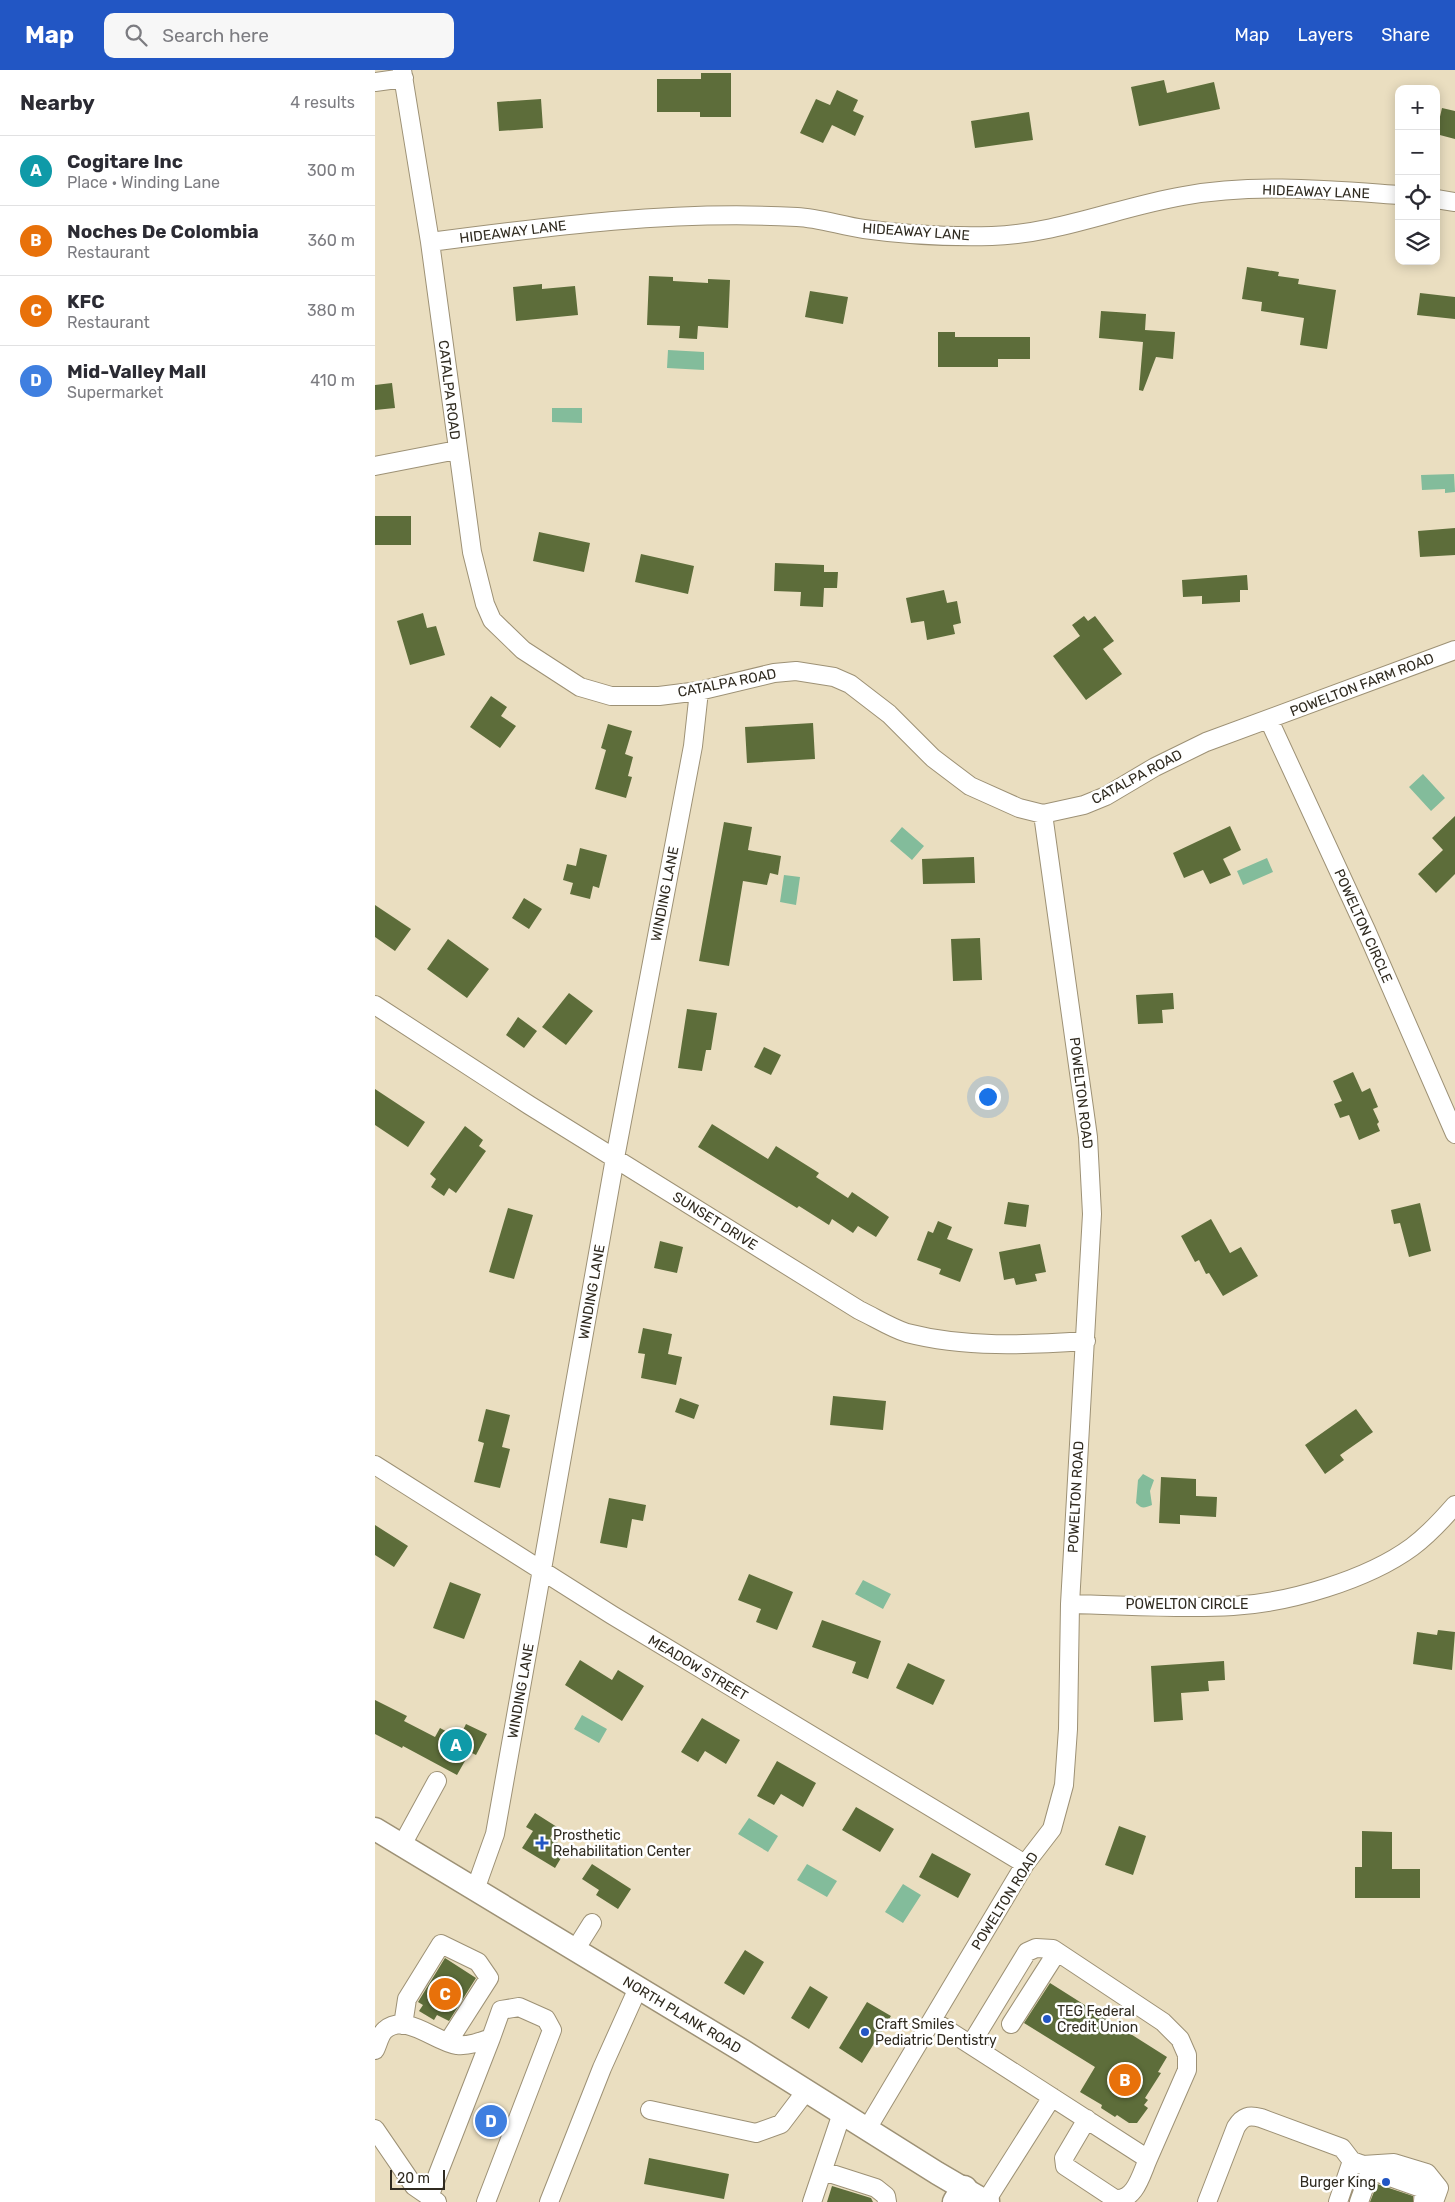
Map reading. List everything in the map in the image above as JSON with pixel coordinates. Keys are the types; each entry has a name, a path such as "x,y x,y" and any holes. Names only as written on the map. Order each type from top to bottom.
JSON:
{"main road":[{"name":"NORTH PLANK ROAD","path":"375,1829 842,2113 976,2199"}],"street":[{"path":"375,82 403,74"},
{"name":"CATALPA ROAD","path":"403,74 430,242 472,552 485,604 492,620 523,650 580,687 611,696 659,696 699,691 789,672 818,673 834,677 850,684 889,714 933,758 969,786 1019,808 1043,814 1084,805 1106,796 1155,767 1206,742 1269,720"},
{"name":"HIDEAWAY LANE","path":"430,242 534,228 638,219 739,215 800,217 865,229 933,236 993,236 1039,231 1183,196 1219,191 1330,190 1395,195"},
{"path":"1440,200 1455,202"},
{"path":"375,466 457,450"},
{"name":"POWELTON FARM ROAD","path":"1269,720 1455,650"},
{"name":"WINDING LANE","path":"475,1890 495,1834 615,1158 693,746 699,691"},
{"name":"POWELTON CIRCLE","path":"1269,720 1366,930 1455,1134"},
{"name":"POWELTON ROAD","path":"867,2129 1025,1864 1052,1829 1064,1785 1068,1729 1070,1604 1092,1214 1087,1137 1043,814"},
{"name":"SUNSET DRIVE","path":"375,1005 859,1310 906,1332 967,1343 1036,1344 1086,1341"},
{"name":"MEADOW STREET","path":"375,1465 543,1572 939,1814 1025,1864"},
{"name":"POWELTON CIRCLE","path":"1070,1604 1202,1607 1267,1603 1360,1576 1387,1562 1411,1548 1434,1528 1455,1505"},
{"path":"402,1845 437,1781"},
{"path":"575,1950 592,1923"},
{"path":"403,2025 407,1999 441,1944 477,1962 489,1978 448,2042"},
{"path":"971,2044 1027,1952 1036,1948 1053,1949 1163,2022 1180,2039 1187,2055 1187,2070 1148,2159 1131,2195 1123,2200 1115,2199 1072,2173 1065,2166 1064,2158 1087,2120"},
{"path":"1011,2024 1057,1952"},
{"path":"549,2202 602,2068 637,1988"},
{"path":"375,2129 380,2147 414,2186 433,2199 501,2010 519,2007 546,2019 552,2030 486,2202"},
{"path":"932,2020 1148,2159"},
{"path":"375,2050 383,2031 394,2024 413,2026 456,2045 471,2045 491,2038"},
{"path":"650,2110 756,2133 781,2124 806,2091"},
{"path":"976,2199 1052,2097"},
{"path":"812,2202 842,2113"},
{"path":"1207,2202 1236,2127 1241,2119 1250,2115 1269,2120 1342,2148 1352,2161 1363,2165 1394,2163 1427,2173 1439,2188 1434,2202"},
{"path":"1338,2202 1352,2161"},
{"path":"823,2171 876,2188 886,2196 887,2202"},
{"path":"1359,2202 1369,2174 1376,2172 1424,2189 1423,2202"}],"shaded area":[{"path":"668,350 704,352 704,370 667,368"},
{"path":"552,408 582,408 582,423 552,422"},
{"path":"1454,474 1455,492 1445,493 1445,489 1422,490 1421,475"},
{"path":"1423,774 1445,798 1431,811 1409,787"},
{"path":"902,827 924,846 912,860 890,841"},
{"path":"1267,858 1273,872 1243,885 1237,871"},
{"path":"784,875 800,877 796,905 780,902"},
{"path":"1143,1474 1154,1480 1150,1491 1152,1505 1147,1507 1136,1503 1138,1480"},
{"path":"863,1580 891,1594 883,1609 855,1594"},
{"path":"582,1715 607,1729 599,1743 574,1729"},
{"path":"749,1818 778,1836 768,1852 738,1834"},
{"path":"807,1864 837,1881 827,1897 797,1880"},
{"path":"903,1884 921,1895 903,1923 885,1912"}],"building":[{"path":"701,73 731,73 731,117 700,117 700,112 657,112 657,79 701,79"},
{"path":"1164,80 1167,93 1214,82 1220,109 1139,126 1131,87"},
{"path":"837,90 858,100 853,111 864,116 855,136 832,125 823,143 800,133 816,99 830,105"},
{"path":"541,99 543,128 499,131 497,102"},
{"path":"1442,108 1455,111 1455,139 1440,135"},
{"path":"1029,112 1033,140 975,148 971,121"},
{"path":"1247,267 1279,272 1278,276 1299,279 1298,284 1336,290 1327,349 1300,345 1304,318 1261,311 1262,302 1242,299"},
{"path":"649,276 673,277 673,281 708,283 708,279 730,280 728,328 698,326 697,339 679,338 680,326 647,325"},
{"path":"542,284 542,289 575,286 578,315 516,321 513,287"},
{"path":"810,291 848,297 843,324 805,317"},
{"path":"1420,293 1455,297 1455,319 1417,315"},
{"path":"1101,311 1146,314 1145,330 1175,332 1173,359 1156,357 1143,391 1139,390 1143,342 1099,338"},
{"path":"938,332 955,332 955,337 1030,337 1030,359 998,359 998,367 938,367"},
{"path":"392,383 395,408 375,410 375,385"},
{"path":"375,516 411,516 411,545 375,545"},
{"path":"1455,528 1455,555 1420,557 1418,531"},
{"path":"539,532 590,543 584,572 533,561"},
{"path":"641,554 694,566 688,594 635,582"},
{"path":"775,563 824,565 824,572 838,572 837,588 824,588 823,607 800,606 801,592 774,591"},
{"path":"1247,575 1248,590 1240,590 1240,602 1202,604 1202,596 1183,597 1182,580"},
{"path":"944,590 947,603 957,601 961,623 953,625 955,634 927,640 924,621 911,623 906,598"},
{"path":"423,613 427,628 436,626 445,655 410,665 397,621"},
{"path":"1084,616 1088,621 1095,616 1114,641 1103,649 1122,674 1086,700 1053,656 1080,636 1072,625"},
{"path":"491,696 507,707 501,716 516,726 500,748 470,727"},
{"path":"813,723 815,759 747,763 745,727"},
{"path":"608,724 632,731 625,754 633,757 628,776 632,777 626,798 595,789 606,750 601,748"},
{"path":"1455,816 1455,874 1436,893 1418,874 1443,850 1432,838"},
{"path":"724,822 752,827 748,850 781,856 778,875 770,873 767,885 743,881 729,966 699,961"},
{"path":"1230,826 1241,850 1223,859 1231,875 1210,884 1203,870 1184,878 1173,853"},
{"path":"580,848 607,855 599,888 593,886 590,899 570,894 573,883 563,880 567,864 576,866"},
{"path":"974,857 975,883 923,884 922,859"},
{"path":"524,898 542,909 529,929 512,918"},
{"path":"375,905 411,929 395,951 375,937"},
{"path":"980,938 982,980 953,981 951,939"},
{"path":"448,939 489,969 467,998 427,969"},
{"path":"569,993 593,1011 566,1045 542,1027"},
{"path":"1173,993 1174,1009 1162,1010 1163,1023 1138,1024 1136,995"},
{"path":"687,1009 717,1013 711,1050 706,1050 702,1071 678,1068"},
{"path":"518,1017 537,1031 524,1048 506,1035"},
{"path":"764,1047 781,1055 771,1075 754,1067"},
{"path":"1353,1072 1362,1092 1370,1088 1378,1107 1373,1109 1379,1122 1377,1124 1380,1131 1359,1140 1349,1115 1340,1118 1334,1104 1342,1101 1333,1081"},
{"path":"375,1089 425,1122 408,1147 375,1125"},
{"path":"712,1124 768,1159 776,1146 819,1173 816,1177 848,1198 852,1192 889,1217 876,1237 858,1226 853,1233 832,1219 829,1225 799,1206 797,1208 698,1147"},
{"path":"465,1126 483,1140 479,1146 486,1151 456,1193 449,1188 444,1196 431,1187 436,1179 430,1174"},
{"path":"1008,1202 1029,1205 1026,1227 1004,1224"},
{"path":"1420,1203 1431,1251 1409,1257 1400,1223 1394,1224 1391,1210"},
{"path":"508,1208 533,1215 514,1279 489,1272"},
{"path":"1211,1219 1230,1253 1241,1247 1258,1276 1223,1296 1209,1273 1206,1274 1199,1260 1195,1262 1181,1236"},
{"path":"938,1221 952,1227 947,1239 973,1249 960,1282 939,1274 941,1269 917,1260 928,1231 933,1233"},
{"path":"660,1241 683,1247 677,1273 654,1268"},
{"path":"1040,1244 1046,1272 1035,1274 1037,1281 1016,1285 1014,1278 1004,1280 999,1252"},
{"path":"643,1328 672,1334 668,1354 682,1357 676,1385 641,1378 645,1354 638,1353"},
{"path":"833,1396 886,1401 883,1430 830,1425"},
{"path":"680,1398 699,1405 694,1419 675,1412"},
{"path":"486,1409 510,1415 502,1447 510,1449 500,1488 474,1482 484,1443 478,1441"},
{"path":"1356,1409 1373,1432 1340,1455 1344,1460 1325,1474 1305,1445"},
{"path":"1161,1477 1196,1479 1196,1496 1217,1497 1216,1517 1180,1515 1180,1524 1159,1523"},
{"path":"609,1498 646,1505 643,1521 632,1519 627,1548 600,1543"},
{"path":"375,1525 408,1546 394,1567 375,1555"},
{"path":"749,1574 793,1592 777,1630 756,1622 761,1609 738,1600"},
{"path":"450,1582 481,1594 464,1639 433,1628"},
{"path":"822,1620 881,1641 868,1679 852,1673 856,1662 812,1647"},
{"path":"1438,1630 1455,1632 1452,1670 1413,1664 1417,1632 1437,1635"},
{"path":"580,1660 612,1680 618,1670 644,1686 622,1721 565,1685"},
{"path":"1224,1661 1225,1680 1208,1681 1209,1691 1181,1693 1183,1720 1154,1722 1151,1666"},
{"path":"908,1663 945,1680 933,1705 896,1688"},
{"path":"375,1700 407,1716 404,1721 435,1737 440,1728 459,1738 466,1724 487,1734 476,1755 470,1752 457,1775 403,1746 402,1748 375,1734"},
{"path":"702,1718 740,1740 726,1764 705,1751 698,1762 681,1752"},
{"path":"777,1761 816,1783 803,1807 781,1794 774,1805 757,1796"},
{"path":"856,1807 894,1829 880,1852 842,1830"},
{"name":"Prosthetic Rehabilitation Center","path":"535,1813 557,1827 550,1838 567,1848 555,1868 522,1848 533,1831 526,1827"},
{"path":"1119,1826 1146,1836 1133,1875 1105,1865"},
{"path":"1362,1831 1392,1832 1392,1869 1420,1869 1420,1898 1355,1898 1355,1867 1362,1867"},
{"path":"932,1853 971,1874 958,1898 919,1877"},
{"path":"592,1864 631,1889 618,1909 596,1895 599,1890 582,1879"},
{"path":"745,1950 764,1962 744,1995 724,1983"},
{"path":"445,1958 476,1978 449,2021 437,2015 434,2020 419,2011 423,2005 418,2002"},
{"path":"1050,1983 1167,2057 1158,2072 1161,2073 1145,2098 1148,2100 1144,2105 1148,2108 1137,2123 1129,2123 1117,2115 1115,2117 1101,2108 1102,2105 1080,2092 1095,2067 1024,2023"},
{"path":"810,1986 828,1997 809,2029 791,2018"},
{"name":"Craft Smiles Pediatric Dentistry","path":"867,2002 891,2016 862,2063 839,2048"},
{"path":"649,2158 729,2174 724,2199 644,2184"},
{"path":"1377,2184 1413,2196 1413,2202 1370,2202"},
{"path":"832,2186 871,2198 873,2202 827,2202"}],"place":[{"name":"Cogitare Inc","path":"456,1745"},
{"name":"Prosthetic Rehabilitation Center","path":"542,1843"},
{"name":"KFC","path":"445,1994"},
{"name":"TEG Federal Credit Union","path":"1047,2019"},
{"name":"Craft Smiles Pediatric Dentistry","path":"865,2032"},
{"name":"Noches De Colombia","path":"1125,2080"},
{"name":"Mid-Valley Mall","path":"491,2121"},
{"name":"Burger King","path":"1386,2182"}]}
